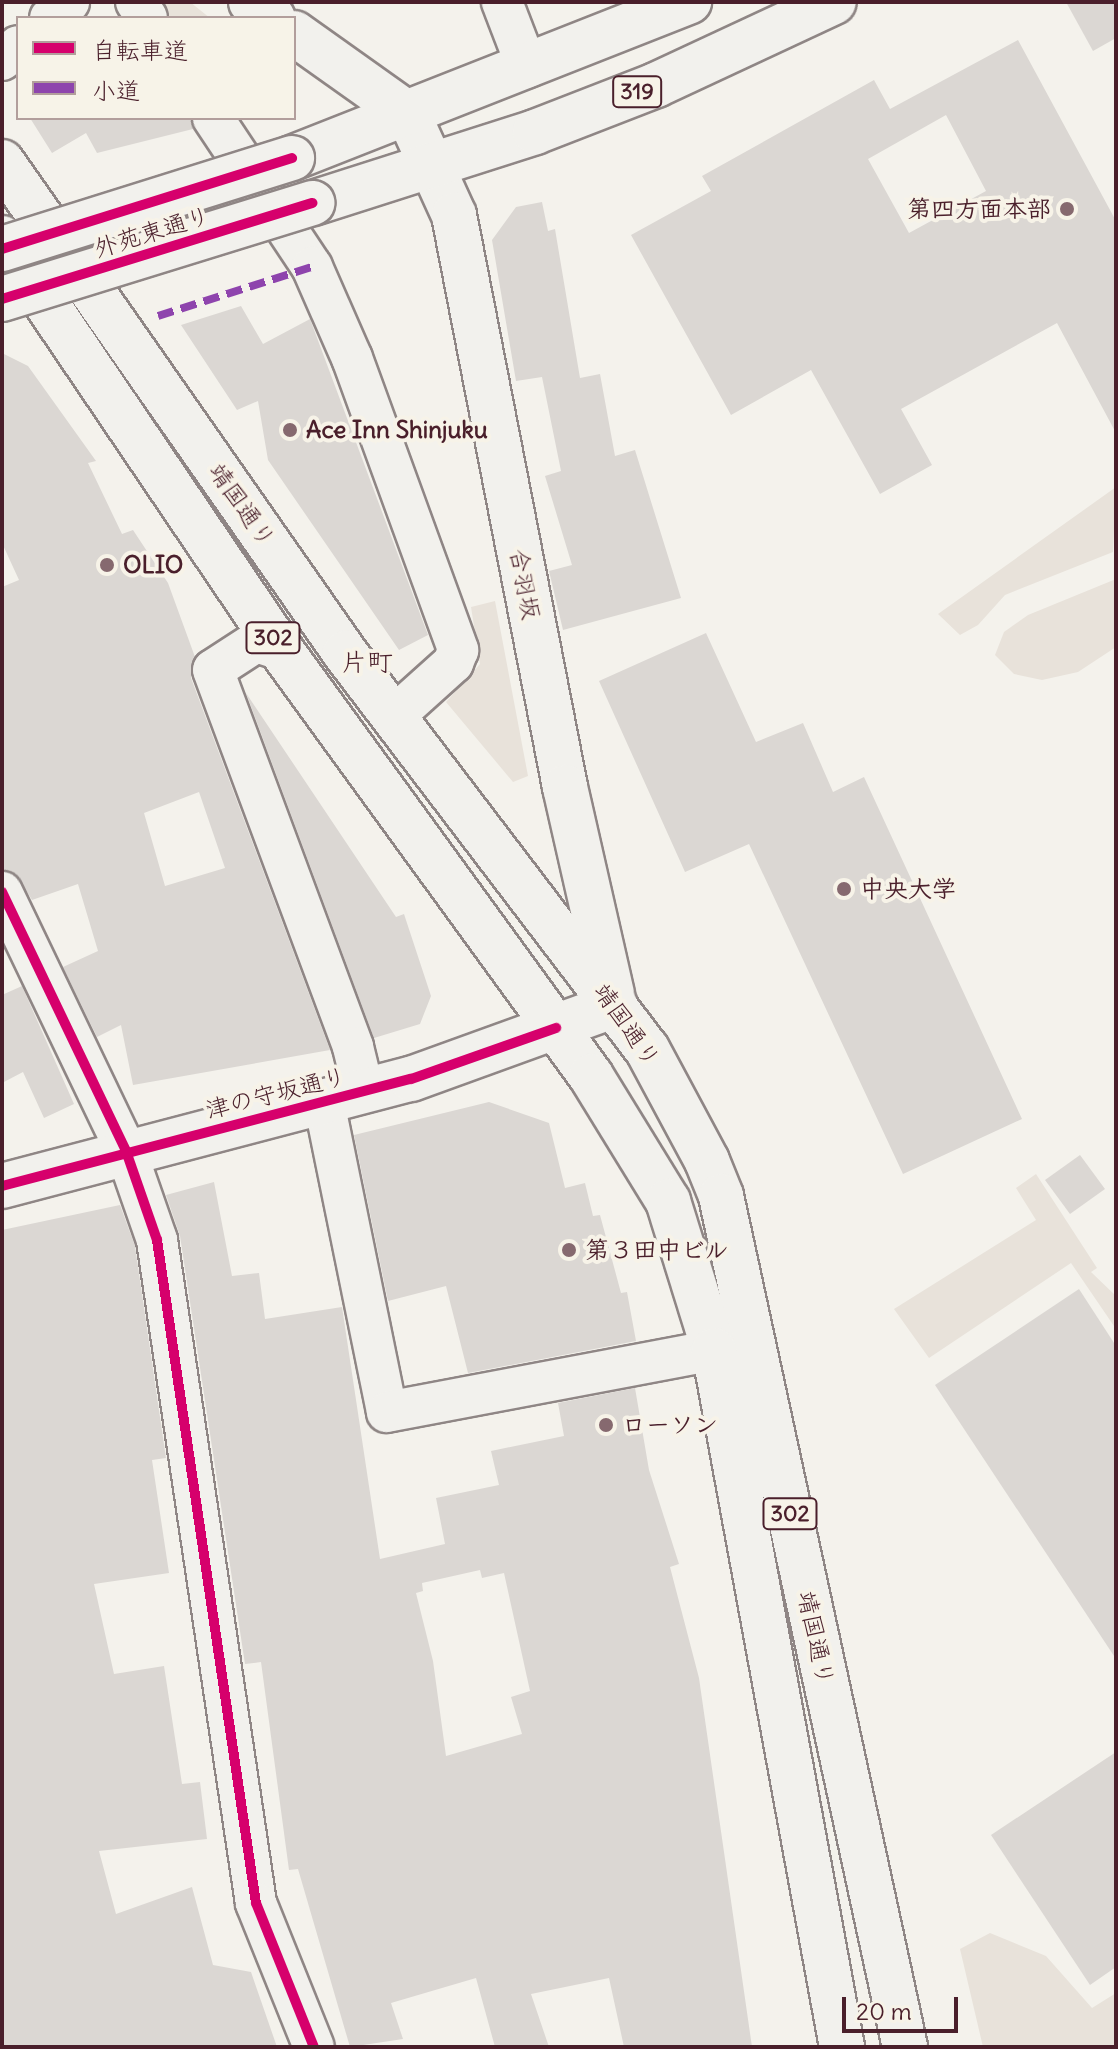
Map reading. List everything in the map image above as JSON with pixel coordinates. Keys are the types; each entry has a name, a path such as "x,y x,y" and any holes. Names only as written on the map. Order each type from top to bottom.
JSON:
{"main road":[{"path":"251,2 270,16"},
{"name":"外苑東通り","path":"2,249 292,158 689,2"},
{"name":"外苑東通り","path":"2,299 433,164 656,85 834,2"},
{"name":"302","path":"296,34 408,114 433,164"},
{"name":"靖国通り","path":"2,162 393,717 467,817 615,1005 672,1092 721,1196 905,2047"},
{"name":"合羽坂","path":"433,164 454,215 565,787 615,1005"},
{"name":"靖国通り","path":"2,238 281,650 556,1028 642,1153 668,1201 714,1350 842,2047"},
{"path":"556,1028 570,948 565,787"},
{"path":"467,817 536,884 559,886 569,875"},
{"name":"津の守坂通り","path":"2,1186 126,1151 344,1097 556,1028 615,1005"}],"street":[{"path":"52,16 69,2"},
{"path":"502,2 527,67"},
{"path":"214,120 312,267 352,358 458,650 453,663 393,717"},
{"path":"281,650 256,642 213,670 353,1047 344,1097 387,1412 714,1350"},
{"path":"2,892 126,1151 157,1240 256,1903 314,2047"}],"shaded area":[{"path":"159,2 190,2 208,16 169,16"},
{"path":"1116,487 1113,552 1005,595 978,625 960,635 938,614"},
{"path":"1116,579 1116,647 1078,672 1042,680 1014,674 995,655 1004,632 1028,615"},
{"path":"495,601 528,776 513,782 446,702 480,664 471,607"},
{"path":"1036,1174 1097,1268 1091,1272 1116,1296 1116,1329 1071,1263 929,1358 894,1309 1036,1220 1016,1188"},
{"path":"990,1933 1046,1956 1092,2008 1116,1993 1116,2047 983,2047 960,1949"}],"building":[{"path":"1066,2 1116,2 1116,38 1093,51"},
{"path":"1018,40 1116,221 1116,433 1057,323 901,409 932,465 880,494 811,370 731,415 631,235 711,191 702,176 874,80 890,109","holes":["946,115 986,191 909,233 868,159"]},
{"path":"31,120 191,120 193,129 97,153 86,133 52,153"},
{"path":"542,202 548,231 555,229 580,378 600,374 615,456 635,450 681,598 563,630 549,571 572,565 545,476 561,471 542,377 516,381 492,240 516,207"},
{"path":"241,306 263,344 310,319 428,635 399,650 268,460 258,401 237,410 181,325"},
{"path":"2,353 28,366 96,461 88,463 122,534 133,530 168,583 195,657 191,678 330,1050 133,1085 121,1025 97,1037 63,967 98,951 78,884 32,900 16,874 2,869 2,587 19,580 2,543","holes":["199,792 225,868 165,886 144,813"]},
{"path":"706,633 756,742 803,723 833,792 864,777 1022,1119 903,1174 749,844 685,872 599,681"},
{"path":"246,693 396,917 404,914 431,996 420,1024 374,1038"},
{"path":"22,986 74,1104 44,1118 23,1072 2,1083 2,995"},
{"path":"489,1102 549,1123 565,1188 585,1183 593,1216 600,1215 621,1293 627,1292 636,1341 468,1373 446,1286 388,1301 354,1135"},
{"path":"1080,1155 1105,1189 1070,1214 1045,1180"},
{"path":"214,1182 232,1276 259,1273 265,1319 342,1307 380,1559 445,1544 436,1498 499,1485 491,1451 564,1436 558,1403 635,1388 649,1470 679,1564 670,1567 699,1678 752,2047 624,2047 609,1978 531,1994 549,2047 495,2047 476,1978 391,2003 403,2039 350,2047 298,1869 289,1870 261,1662 245,1664 180,1236 166,1195","holes":["480,1570 482,1578 504,1573 530,1691 511,1697 522,1734 446,1756 433,1661 416,1593 423,1591 422,1583"]},
{"path":"120,1205 135,1246 166,1458 152,1460 169,1573 94,1584 114,1674 164,1666 182,1784 200,1782 207,1839 99,1851 116,1914 192,1887 213,1965 251,1972 277,2047 2,2047 2,1230"},
{"path":"1079,1289 1116,1346 1116,1659 935,1385"},
{"path":"1116,1752 1116,1967 1090,1985 991,1835"}],"marked path":[{"path":"158,316 312,267"}],"cycle path":[{"path":"2,249 292,158"},
{"path":"2,299 313,203"},
{"path":"2,892 126,1151 157,1240 256,1903 314,2047"},
{"path":"2,1186 411,1079 556,1028"}],"place":[{"name":"第四方面本部","path":"1067,209"},
{"name":"Ace Inn Shinjuku","path":"290,430"},
{"name":"OLIO","path":"107,565"},
{"name":"中央大学","path":"844,889"},
{"name":"第３田中ビル","path":"569,1250"},
{"name":"ローソン","path":"606,1425"}],"district":[{"name":"片町","path":"367,662"}]}
